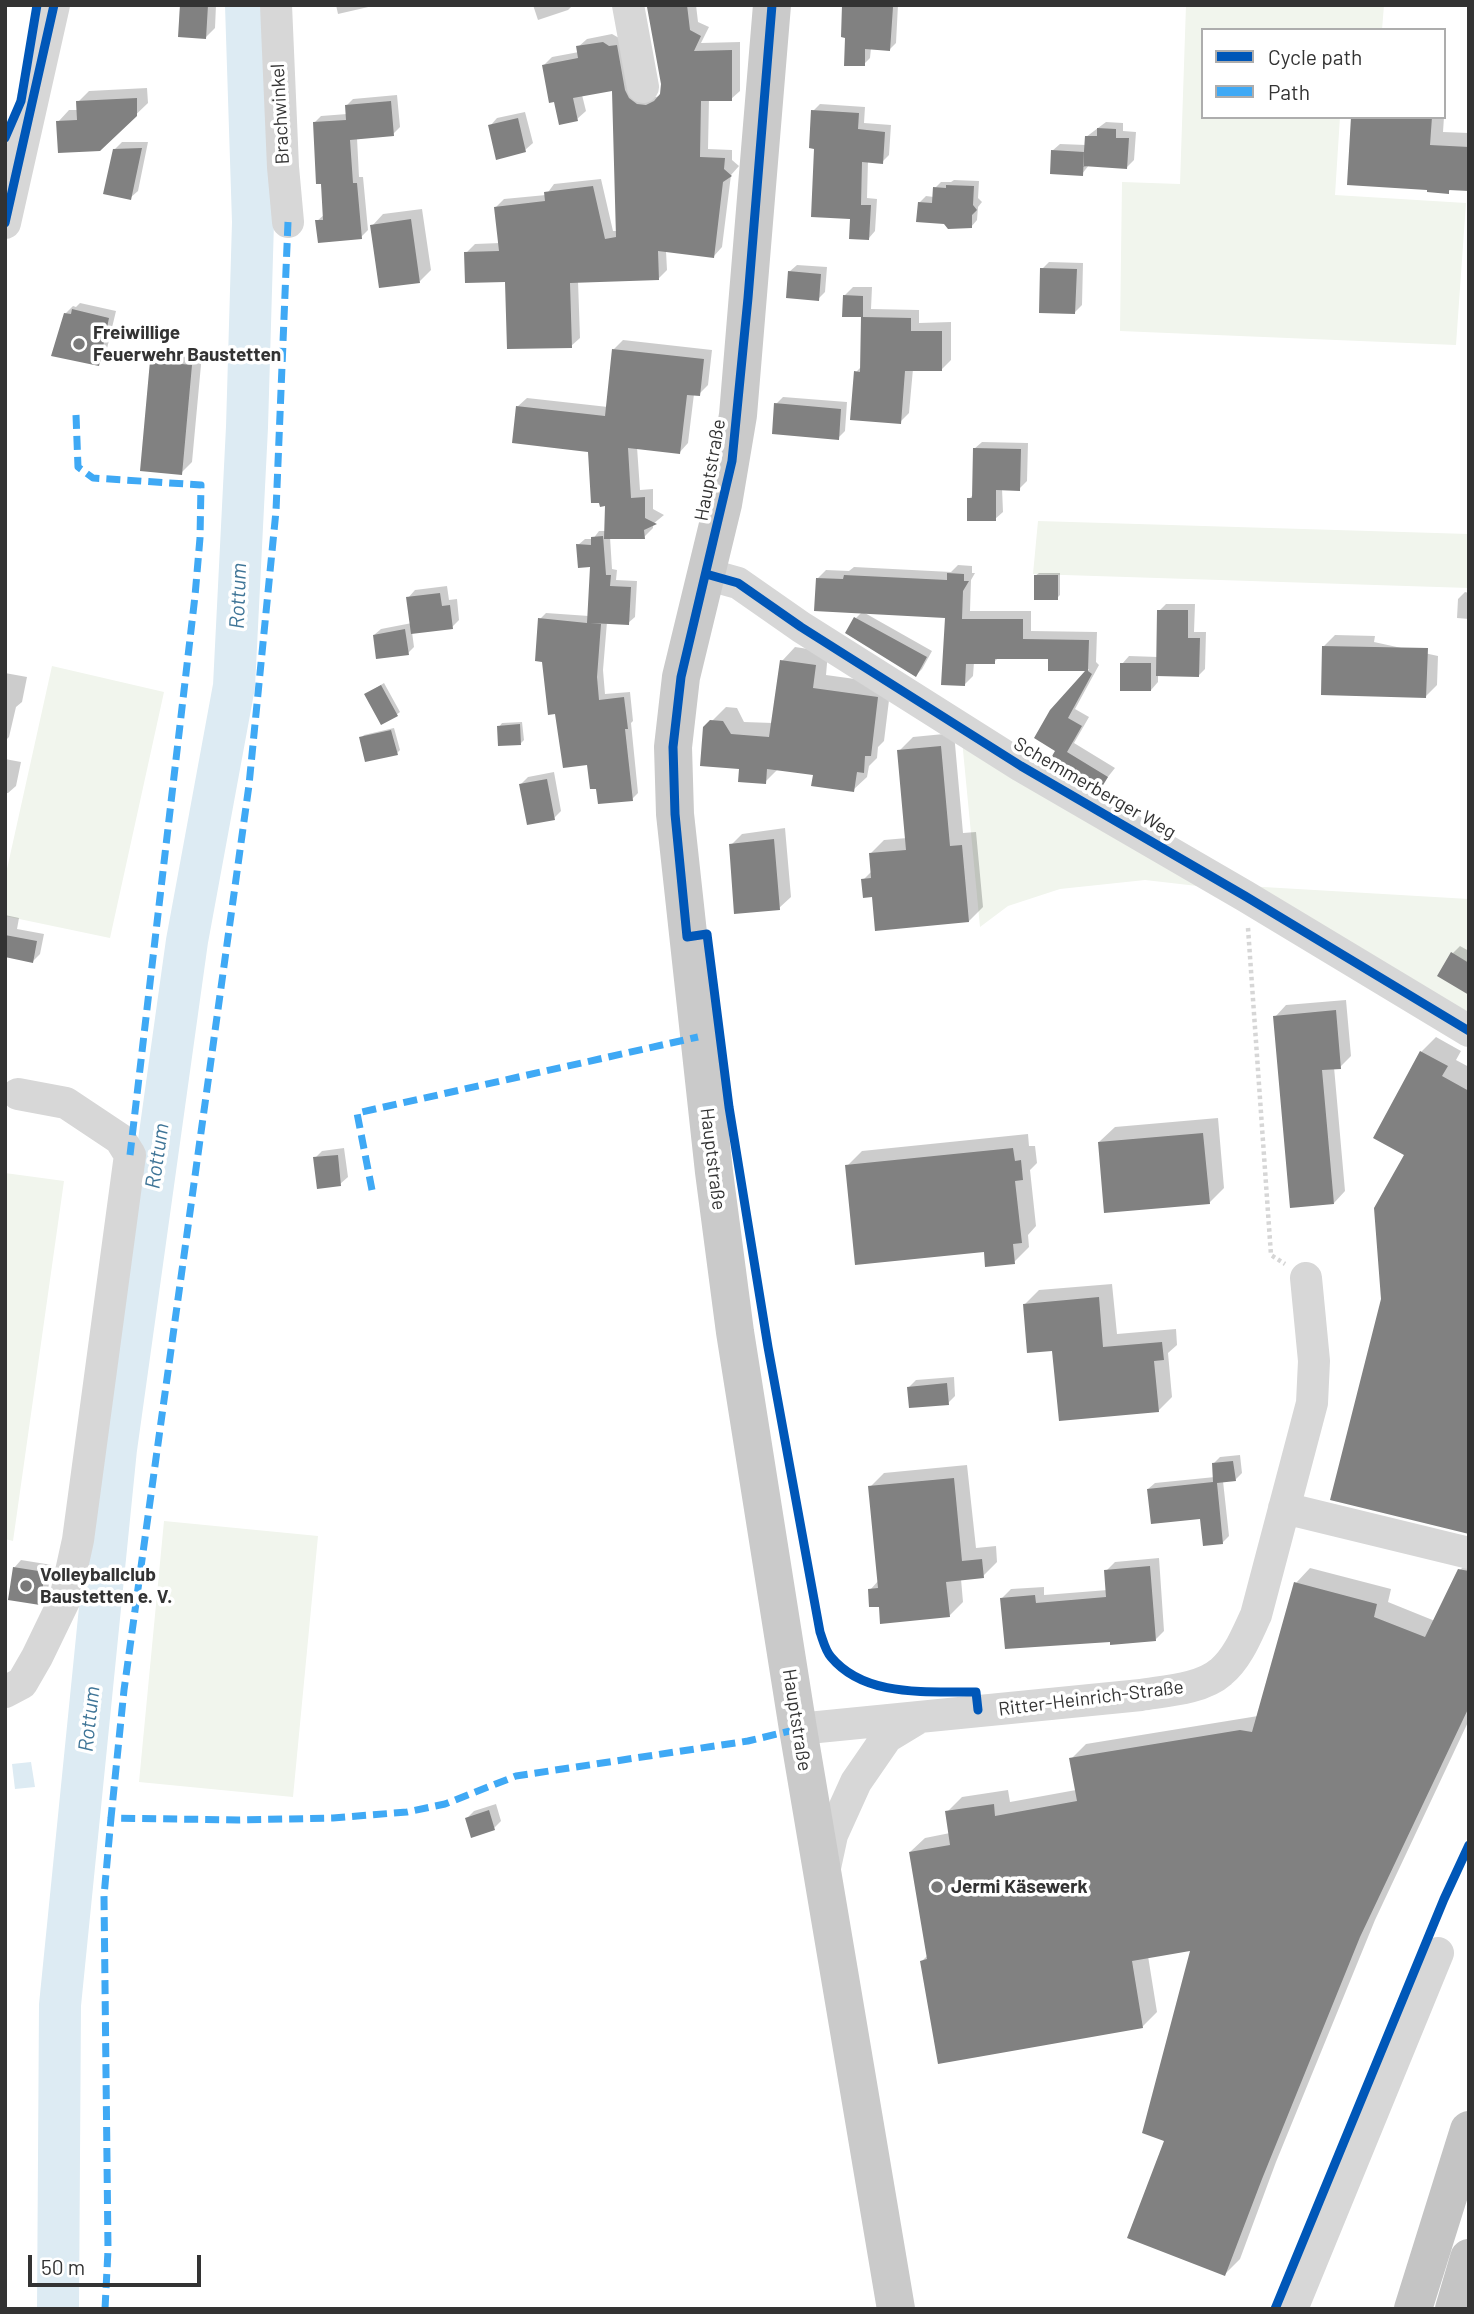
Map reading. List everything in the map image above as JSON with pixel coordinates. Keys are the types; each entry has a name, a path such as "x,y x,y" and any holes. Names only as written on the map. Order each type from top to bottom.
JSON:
{"highway":[{"path":"1413,2309 1469,2130"},
{"path":"1454,2309 1469,2258"}],"main road":[{"name":"Hauptstraße","path":"772,5 738,415 730,471 681,677 673,747 675,814 715,1185 735,1332 798,1728 896,2309"}],"street":[{"path":"5,223 13,158 54,5"},
{"name":"Brachwinkel","path":"276,5 288,222"},
{"path":"628,5 643,87"},
{"name":"Schemmerberger Weg","path":"706,574 738,583 834,649 1009,758 1469,1031"},
{"path":"5,1692 22,1683 65,1599 78,1540 130,1155 120,1139 66,1103 18,1094"},
{"name":"Ritter-Heinrich-Straße","path":"798,1728 1188,1688 1221,1673 1244,1642 1256,1615 1312,1403 1314,1361 1306,1278"},
{"path":"1284,1508 1469,1553"},
{"path":"823,1877 832,1835 856,1782 887,1737 921,1716"},
{"path":"1292,2309 1438,1953"}],"path":[{"path":"1245,896 1270,1255 1306,1278"}],"shaded area":[{"path":"1186,5 1384,5 1382,28 1201,28 1201,119 1340,119 1335,195 1466,203 1456,345 1120,331 1122,182 1180,184"},
{"path":"1038,521 1469,534 1469,588 1033,574"},
{"path":"52,666 164,692 110,938 5,916 5,878"},
{"path":"962,740 1206,887 1145,880 1060,889 1008,906 980,927"},
{"path":"1246,886 1469,899 1469,1024"},
{"path":"5,1173 64,1181 13,1541 5,1539"},
{"path":"164,1521 318,1536 293,1797 139,1782"},
{"path":"31,1762 35,1787 15,1789 12,1764"}],"building":[{"path":"180,5 208,5 206,39 178,37"},
{"path":"687,5 690,30 701,36 694,51 732,50 732,101 701,101 700,157 725,158 724,169 732,176 723,182 714,258 658,251 659,280 570,283 572,348 507,349 505,282 465,283 464,252 499,251 494,207 545,201 544,192 593,186 605,239 616,237 612,91 573,98 578,121 559,125 554,102 549,103 542,65 578,58 576,46 603,42 609,46 617,45 625,90 629,98 637,104 646,105 654,101 660,94 661,84 647,7"},
{"path":"842,5 893,7 890,51 865,49 865,66 844,66"},
{"path":"137,98 137,116 100,151 58,153 56,121 77,120 76,101"},
{"path":"391,101 394,136 350,140 353,183 357,183 362,239 318,243 315,220 323,220 321,184 316,184 313,122 346,120 345,105"},
{"path":"811,110 859,113 858,129 885,132 883,164 862,162 861,205 871,205 869,240 849,239 850,219 811,217 814,149 809,148"},
{"path":"518,118 526,152 496,160 488,125"},
{"path":"1351,119 1432,119 1430,145 1469,147 1469,191 1449,190 1449,194 1347,185"},
{"path":"1097,128 1116,129 1116,138 1129,138 1127,169 1083,166 1085,136 1097,136"},
{"path":"142,148 131,200 103,194 113,149"},
{"path":"1051,150 1084,152 1083,176 1050,174"},
{"path":"946,185 974,186 973,205 977,210 972,215 972,228 948,229 944,224 916,222 918,202 932,203 933,187 946,188"},
{"path":"411,219 420,283 379,288 370,225"},
{"path":"1040,268 1077,269 1075,314 1039,313"},
{"path":"788,271 821,274 819,301 786,298"},
{"path":"843,295 863,296 863,317 911,318 911,331 942,331 942,371 905,371 901,424 850,420 854,371 860,372 861,317 842,317"},
{"name":"Freiwillige Feuerwehr Baustetten","path":"72,309 109,318 99,366 51,356 64,313 71,314"},
{"path":"612,349 704,359 700,396 687,395 680,454 628,448 631,498 645,497 645,518 657,524 644,530 645,539 604,539 605,506 591,503 588,452 512,443 516,406 605,416"},
{"path":"150,361 192,365 182,475 140,471"},
{"path":"774,403 841,409 839,440 772,434"},
{"path":"973,448 1021,449 1020,491 996,490 996,521 967,521 967,498 972,498"},
{"path":"603,536 606,575 611,575 610,586 631,587 629,625 590,623 601,624 597,677 599,700 624,697 633,801 598,804 596,789 590,789 587,765 563,768 555,714 548,715 542,662 535,661 538,618 587,623 590,567 578,568 576,544 591,545 591,537"},
{"path":"947,573 964,574 964,581 969,581 963,591 962,619 1023,619 1023,639 1089,640 1088,671 1092,674 1068,718 1082,726 1067,752 1108,777 1100,790 1049,761 1055,751 1034,738 1050,710 1085,671 1048,671 1048,659 995,659 995,664 966,664 965,686 941,685 945,618 814,611 816,578 843,579 844,575 947,580"},
{"path":"1034,575 1058,575 1058,600 1034,600"},
{"path":"440,593 442,606 450,605 453,629 411,634 406,597"},
{"path":"1157,610 1188,610 1188,638 1200,638 1199,677 1156,676"},
{"path":"854,617 927,657 916,677 845,633"},
{"path":"405,629 409,655 376,659 373,635"},
{"path":"1322,646 1428,648 1426,698 1321,695"},
{"path":"780,660 816,665 813,688 878,697 871,756 865,756 864,773 857,772 854,792 811,786 813,775 767,769 766,784 738,782 739,769 700,766 703,727 710,720 723,721 731,734 769,737"},
{"path":"1120,663 1151,663 1151,691 1120,691"},
{"path":"381,685 398,716 381,725 364,694"},
{"path":"520,724 521,745 498,746 497,726"},
{"path":"391,730 398,755 365,762 359,737"},
{"path":"941,746 950,846 962,845 969,922 875,931 872,897 863,898 861,879 871,878 869,853 906,850 897,750"},
{"path":"547,779 555,820 527,825 519,784"},
{"path":"774,839 780,910 734,914 729,844"},
{"path":"5,935 37,941 33,963 5,957"},
{"path":"1451,952 1469,963 1469,995 1437,976"},
{"path":"1336,1010 1341,1069 1322,1070 1334,1204 1290,1208 1273,1016"},
{"path":"1420,1051 1448,1066 1442,1076 1469,1091 1469,1534 1330,1500 1381,1299 1374,1208 1404,1155 1373,1138"},
{"path":"1203,1133 1210,1204 1104,1213 1098,1142"},
{"path":"1013,1148 1015,1161 1021,1160 1023,1180 1015,1181 1022,1243 1013,1244 1015,1264 985,1267 984,1252 855,1265 845,1165"},
{"path":"338,1155 341,1186 317,1189 313,1157"},
{"path":"1099,1297 1103,1347 1162,1342 1164,1360 1154,1361 1159,1412 1059,1421 1052,1351 1027,1353 1023,1304"},
{"path":"947,1383 949,1405 909,1408 907,1387"},
{"path":"1233,1461 1236,1481 1217,1483 1223,1544 1203,1546 1200,1519 1151,1524 1147,1489 1213,1482 1212,1463"},
{"path":"954,1478 962,1561 982,1559 984,1578 946,1582 950,1617 880,1624 879,1607 869,1607 868,1589 878,1588 868,1486"},
{"path":"1150,1566 1156,1641 1005,1649 1000,1598 1035,1595 1036,1603 1106,1597 1104,1570"},
{"name":"Volleyballclub Baustetten e. V.","path":"13,1567 45,1572 40,1605 8,1600"},
{"path":"1458,1569 1469,1571 1469,1707 1360,1937 1225,2276 1127,2238 1164,2141 1142,2133 1190,1951 1132,1961 1143,2028 938,2064 920,1961 927,1959 909,1852 950,1845 945,1811 994,1804 995,1816 1077,1801 1069,1758 1240,1730 1252,1732 1294,1582 1377,1604 1374,1617 1425,1637"},
{"path":"489,1810 495,1830 471,1838 465,1818"}],"waterway":[{"name":"Rottum","path":"58,2309 60,2005 116,1449 187,941 234,686 247,427 253,222 246,5"}],"marked path":[{"path":"288,222 276,511 249,785 124,1690 111,1818 238,1820 333,1818 407,1812 445,1804 516,1776 748,1741 798,1729"},
{"path":"76,415 78,467 93,478 201,485 195,596 130,1155"},
{"path":"372,1190 357,1113 698,1037"},
{"path":"105,2309 108,2250 104,1896 111,1818"}],"cycle path":[{"path":"5,138 21,101 37,5"},
{"path":"5,223 54,5"},
{"path":"772,5 732,461 681,677 673,747 675,814 687,937 707,934 729,1107 768,1347 824,1645 831,1657 861,1680 898,1690 976,1692 978,1710"},
{"path":"706,574 738,583 801,627 1021,766 1245,896 1469,1031"},
{"path":"1275,2309 1444,1899 1469,1845"}],"place":[{"name":"Freiwillige Feuerwehr Baustetten","path":"79,344"},
{"name":"Volleyballclub Baustetten e. V.","path":"26,1586"},
{"name":"Jermi Käsewerk","path":"937,1887"}]}
